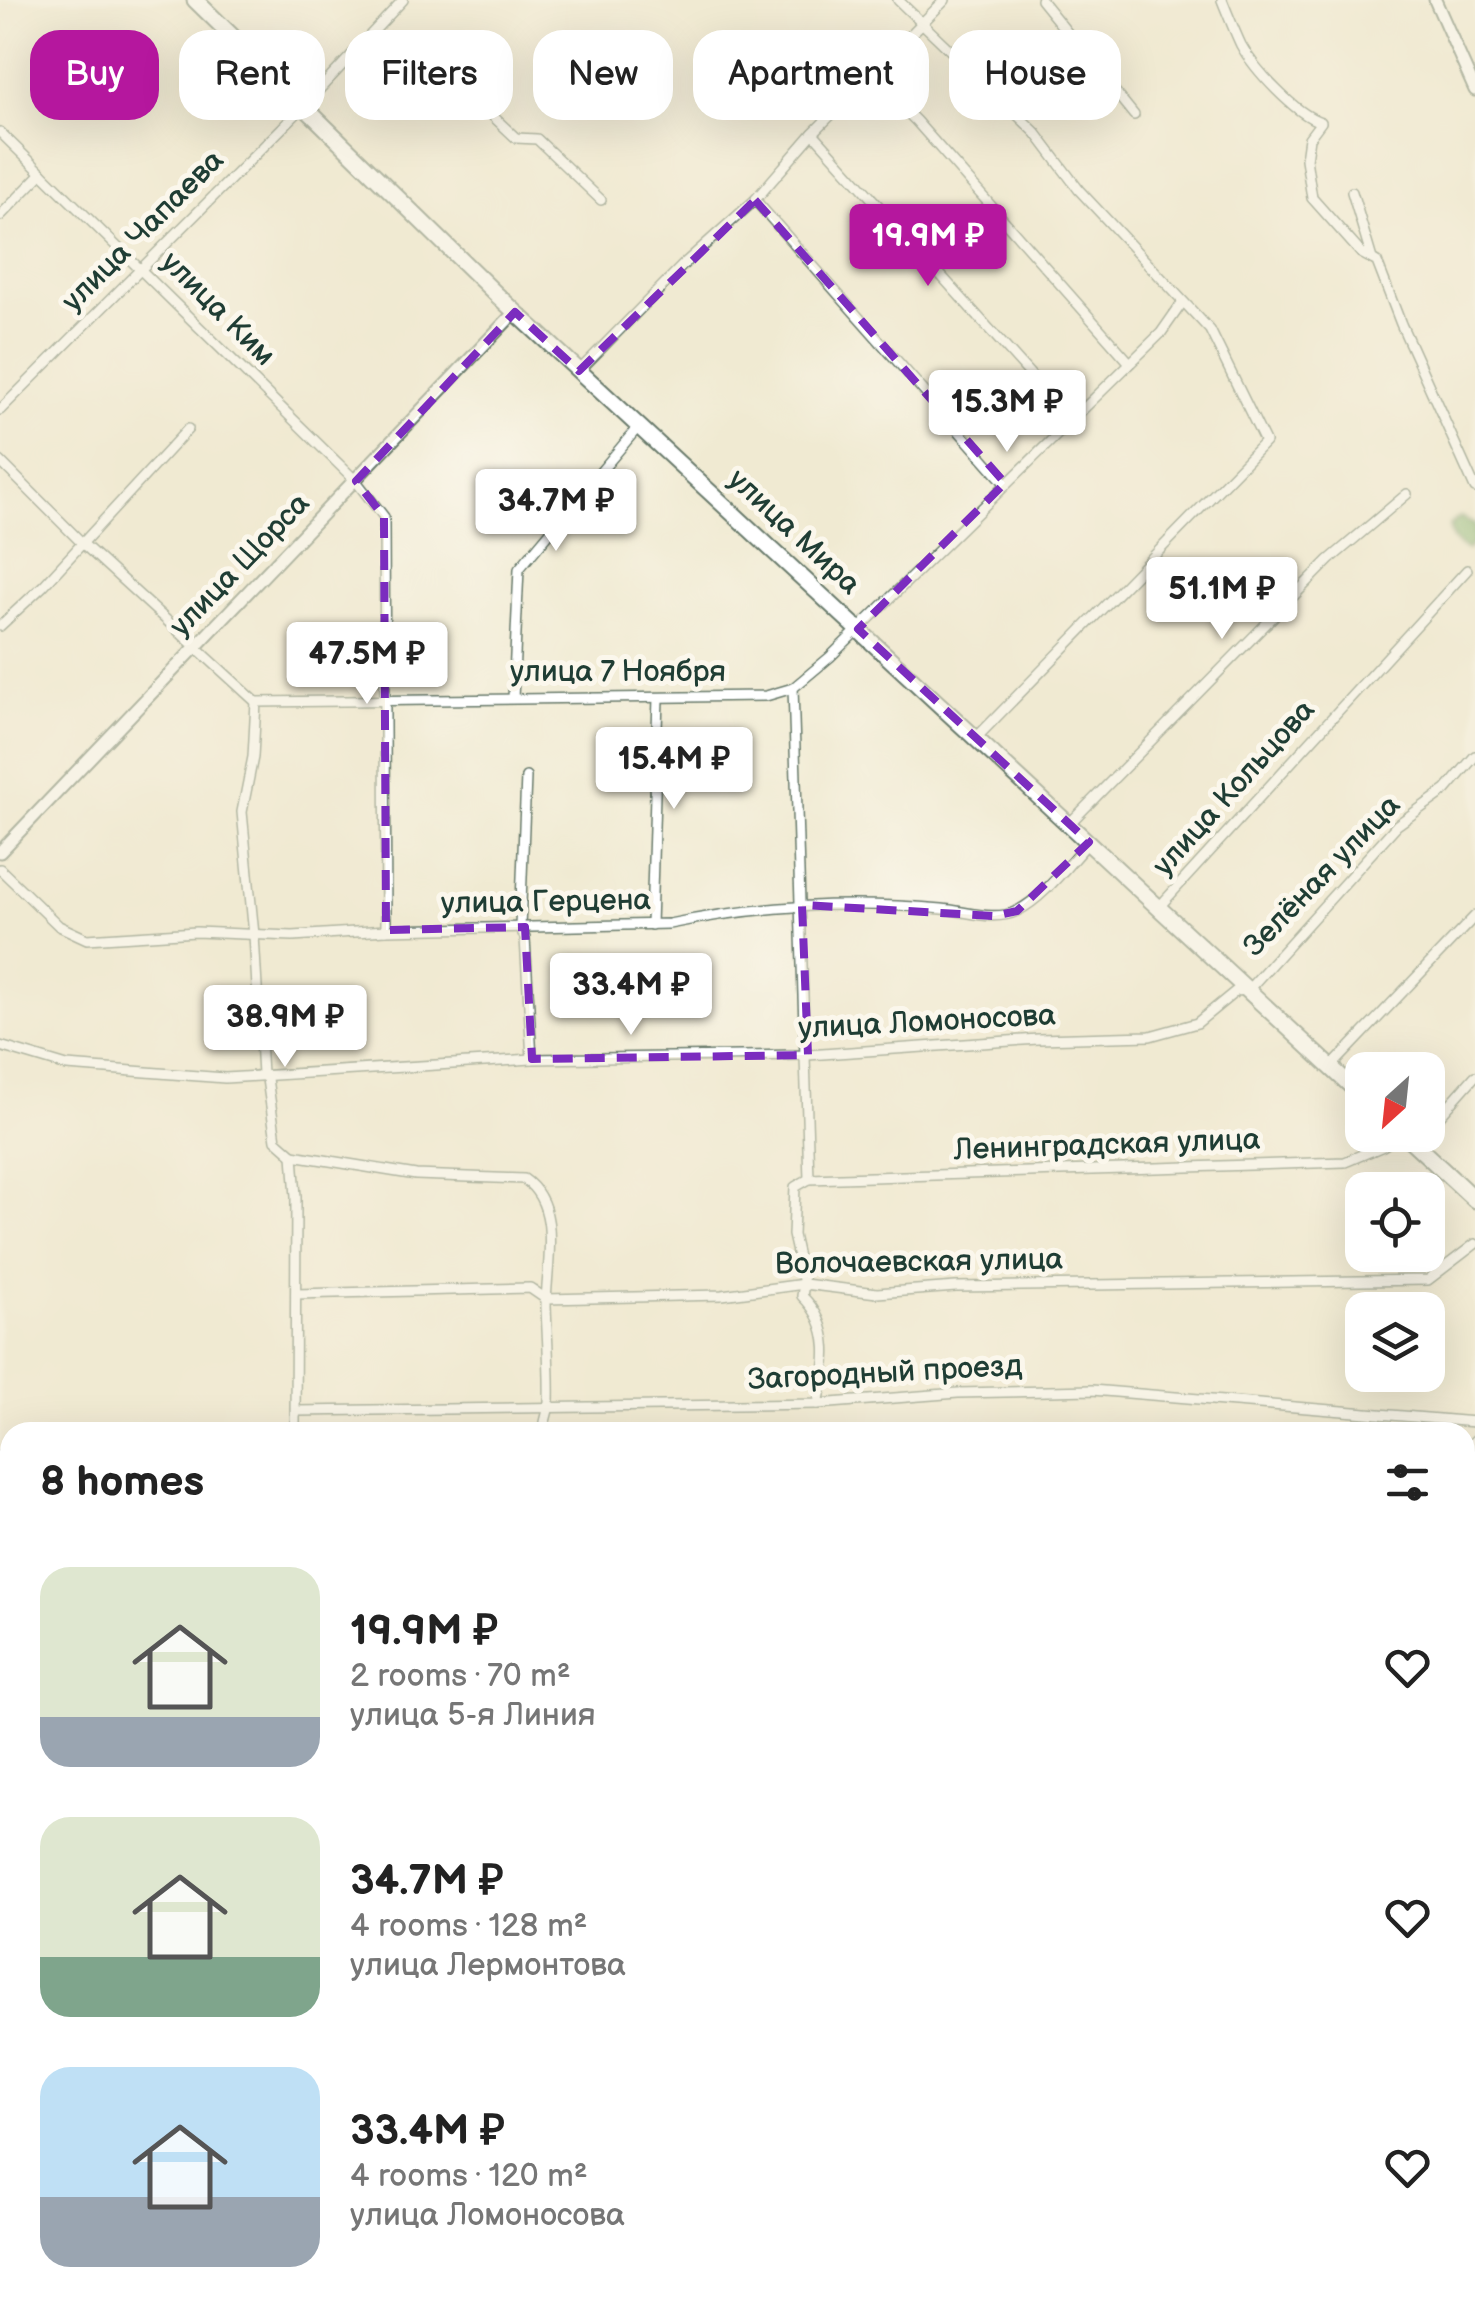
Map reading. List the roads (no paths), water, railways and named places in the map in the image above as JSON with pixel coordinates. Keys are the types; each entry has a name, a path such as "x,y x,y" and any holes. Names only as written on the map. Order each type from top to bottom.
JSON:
{"main road":[{"name":"улица Мира","path":"195,0 225,30"},
{"name":"улица Мира","path":"316,120 515,312 1345,1080"},
{"path":"1425,1152 1475,1200"}],"street":[{"name":"улица Чапаева","path":"376,30 403,0"},
{"path":"898,0 1036,133 1079,190 1210,330 1264,442 976,738"},
{"path":"917,30 945,0"},
{"path":"1042,0 1134,115"},
{"path":"1222,0 1242,48 1275,87 1310,118 1321,122 1308,138 1306,159 1312,198 1361,253 1378,262 1401,324 1475,488"},
{"path":"1435,0 1475,90"},
{"name":"улица Чапаева","path":"325,84 345,63"},
{"name":"улица Чапаева","path":"0,410 290,120"},
{"path":"497,120 516,138 536,139 601,200"},
{"path":"579,370 687,261 755,200 826,120"},
{"path":"915,120 1130,362"},
{"name":"улица Ким","path":"0,132 356,481 384,517 386,930"},
{"path":"813,133 1070,420"},
{"path":"0,216 42,172"},
{"path":"1352,192 1372,260"},
{"path":"755,200 1005,483"},
{"path":"818,1404 826,1339 818,1311 802,1296 804,1284 792,1236 795,1187 809,1180 794,688 1161,333 1182,304"},
{"name":"улица Щорса","path":"0,852 515,312"},
{"path":"514,698 519,569 639,426"},
{"path":"0,626 188,430"},
{"path":"0,462 82,543 256,702 254,757 242,812 262,1074 268,1079 276,1140 292,1155 416,1175 524,1180 540,1196 550,1242 546,1422"},
{"path":"1070,824 1329,560 1407,494"},
{"name":"улица Кольцова","path":"1158,907 1467,570"},
{"name":"улица 7 Ноября","path":"256,702 766,696 794,688"},
{"path":"651,925 658,698"},
{"name":"Зелёная улица","path":"1248,990 1396,825 1446,790 1475,756"},
{"path":"526,777 520,927 525,938 532,1059"},
{"name":"улица Герцена","path":"0,869 58,926 87,939 196,932 294,936 386,930 651,925 802,905 924,907 994,916 1017,911 1046,888 1089,842"},
{"path":"1331,1067 1475,916"},
{"name":"улица Ломоносова","path":"0,1046 67,1066 224,1078 532,1059 808,1055 1038,1039 1150,1036 1197,1023 1236,991 1248,990"},
{"path":"1445,1110 1475,1076"},
{"name":"Ленинградская улица","path":"809,1180 1345,1162 1371,1152"},
{"path":"292,1155 295,1422"},
{"name":"Волочаевская улица","path":"296,1294 530,1288 546,1300 722,1295 804,1284 877,1293 956,1287 1428,1280 1475,1244"},
{"name":"Загородный проезд","path":"296,1411 818,1404 958,1393 1092,1390 1475,1422"}]}
